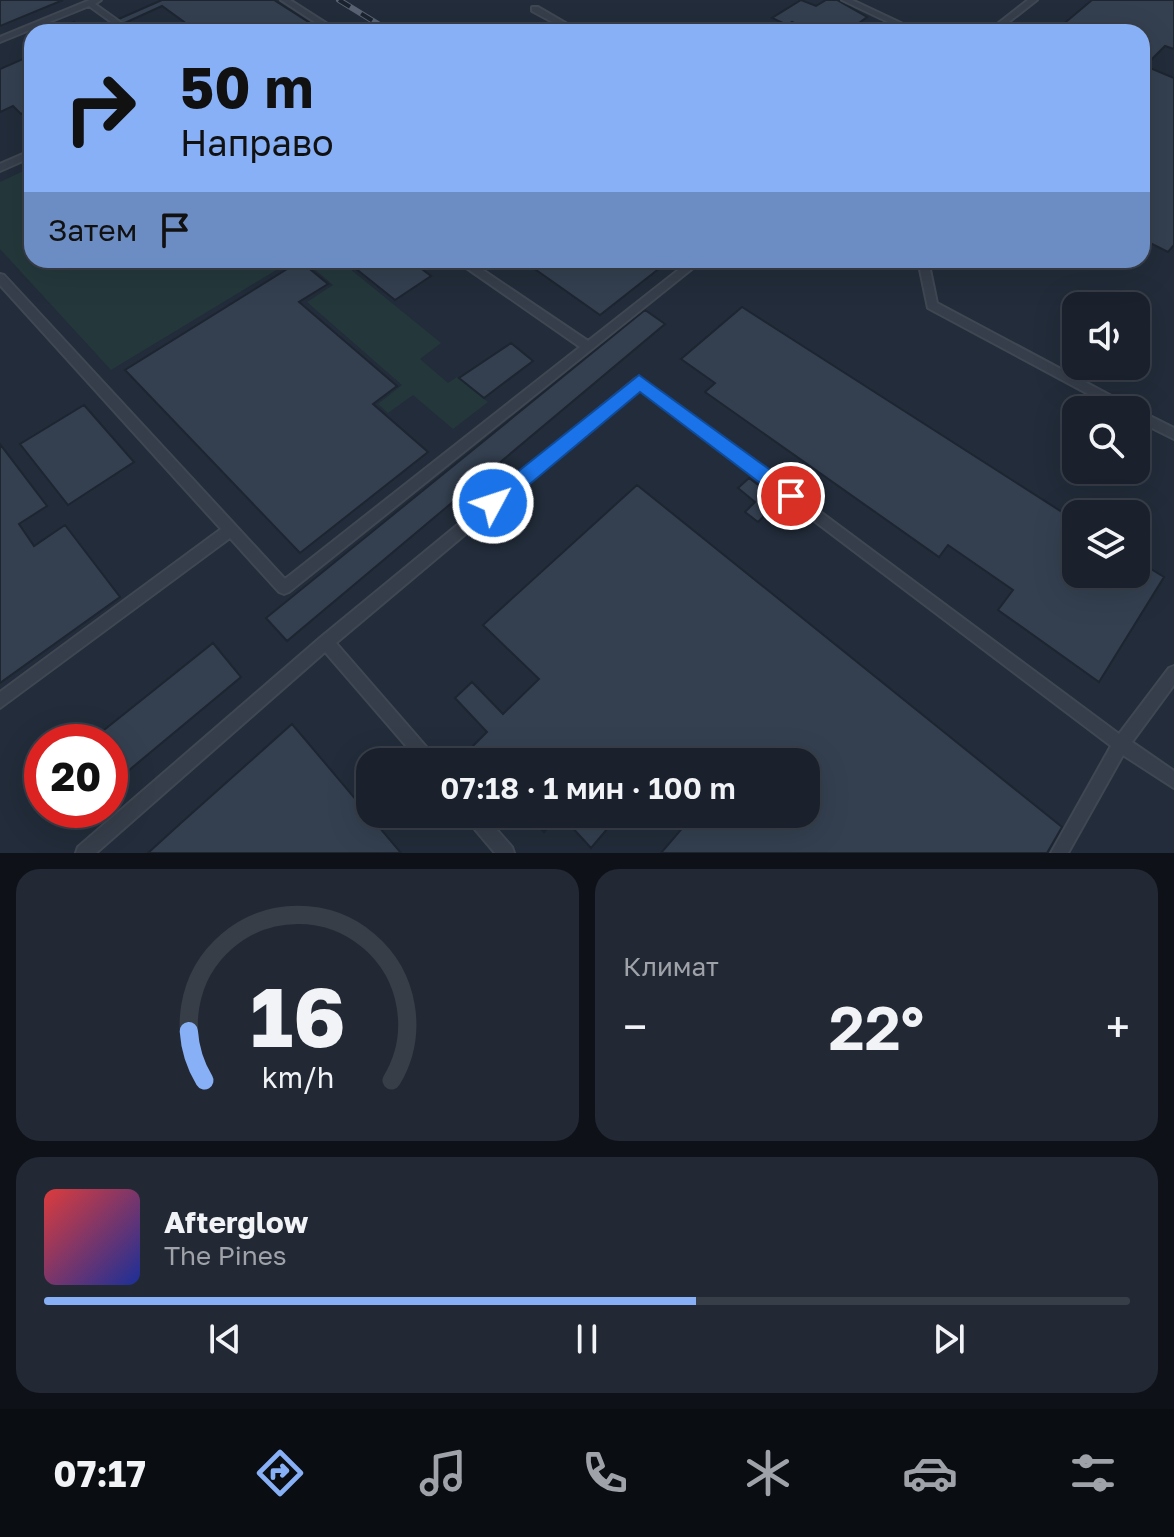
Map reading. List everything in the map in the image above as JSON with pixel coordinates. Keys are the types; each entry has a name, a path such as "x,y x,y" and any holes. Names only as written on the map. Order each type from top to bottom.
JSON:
{"lane":[{"path":"285,0 323,24"},
{"path":"846,0 898,24"},
{"path":"1002,24 1033,0"},
{"path":"39,24 93,2 120,24"},
{"path":"535,9 562,24"},
{"path":"0,40 24,30"},
{"path":"0,168 24,157"},
{"path":"472,268 588,347"},
{"path":"0,278 284,588 688,268"},
{"path":"925,268 932,305 1102,396"},
{"path":"84,853 326,642 639,382 1121,744 1174,780"},
{"path":"1150,421 1174,434"},
{"path":"0,701 230,530"},
{"path":"326,642 418,748"},
{"path":"1059,853 1121,744 1174,673"},
{"path":"485,828 506,853"}],"green space":[{"path":"24,171 24,268 280,268 111,370 0,249 0,182"},
{"path":"313,268 349,268 441,343 420,359 448,383 457,377 488,402 453,429 413,395 388,413 378,404 402,385 307,302 333,285"}],"building":[{"path":"0,0 63,0 0,26"},
{"path":"162,0 274,0 312,24 187,24 162,6 123,24 107,24"},
{"path":"801,0 816,6 826,0 837,0 867,17 858,24 785,24 772,18"},
{"path":"1092,0 1174,0 1174,49 1165,46 1150,61 1150,24 1064,24"},
{"path":"24,58 24,113 21,114 13,106 0,112 0,69"},
{"path":"1150,68 1174,78 1174,245 1168,252 1150,243"},
{"path":"289,268 309,268 328,284 299,302 397,386 373,404 428,452 300,553 125,370"},
{"path":"355,268 420,268 431,276 395,300"},
{"path":"533,268 660,268 600,315"},
{"path":"742,307 1062,512 1062,588 1150,588 1150,568 1164,577 1099,682 998,610 1013,590 948,545 939,557 705,392 715,383 681,359"},
{"path":"645,310 665,324 287,641 266,618"},
{"path":"511,343 533,361 484,398 459,378"},
{"path":"84,405 134,462 68,505 20,444"},
{"path":"0,444 47,506 19,524 34,546 65,525 120,597 0,683"},
{"path":"749,478 795,513 784,524 768,512 758,522 745,512 755,502 738,488"},
{"path":"637,485 1062,827 1047,853 661,853 682,828 820,828 820,748 471,748 487,732 455,698 472,682 503,714 539,679 483,625"},
{"path":"213,643 241,677 128,771 128,724 112,724"},
{"path":"292,724 356,800 356,828 380,828 401,853 148,853"},
{"path":"573,828 608,828 591,848"}],"railway":[{"path":"339,0 378,24"}],"route":[{"path":"493,503 639,382 791,496"}]}
